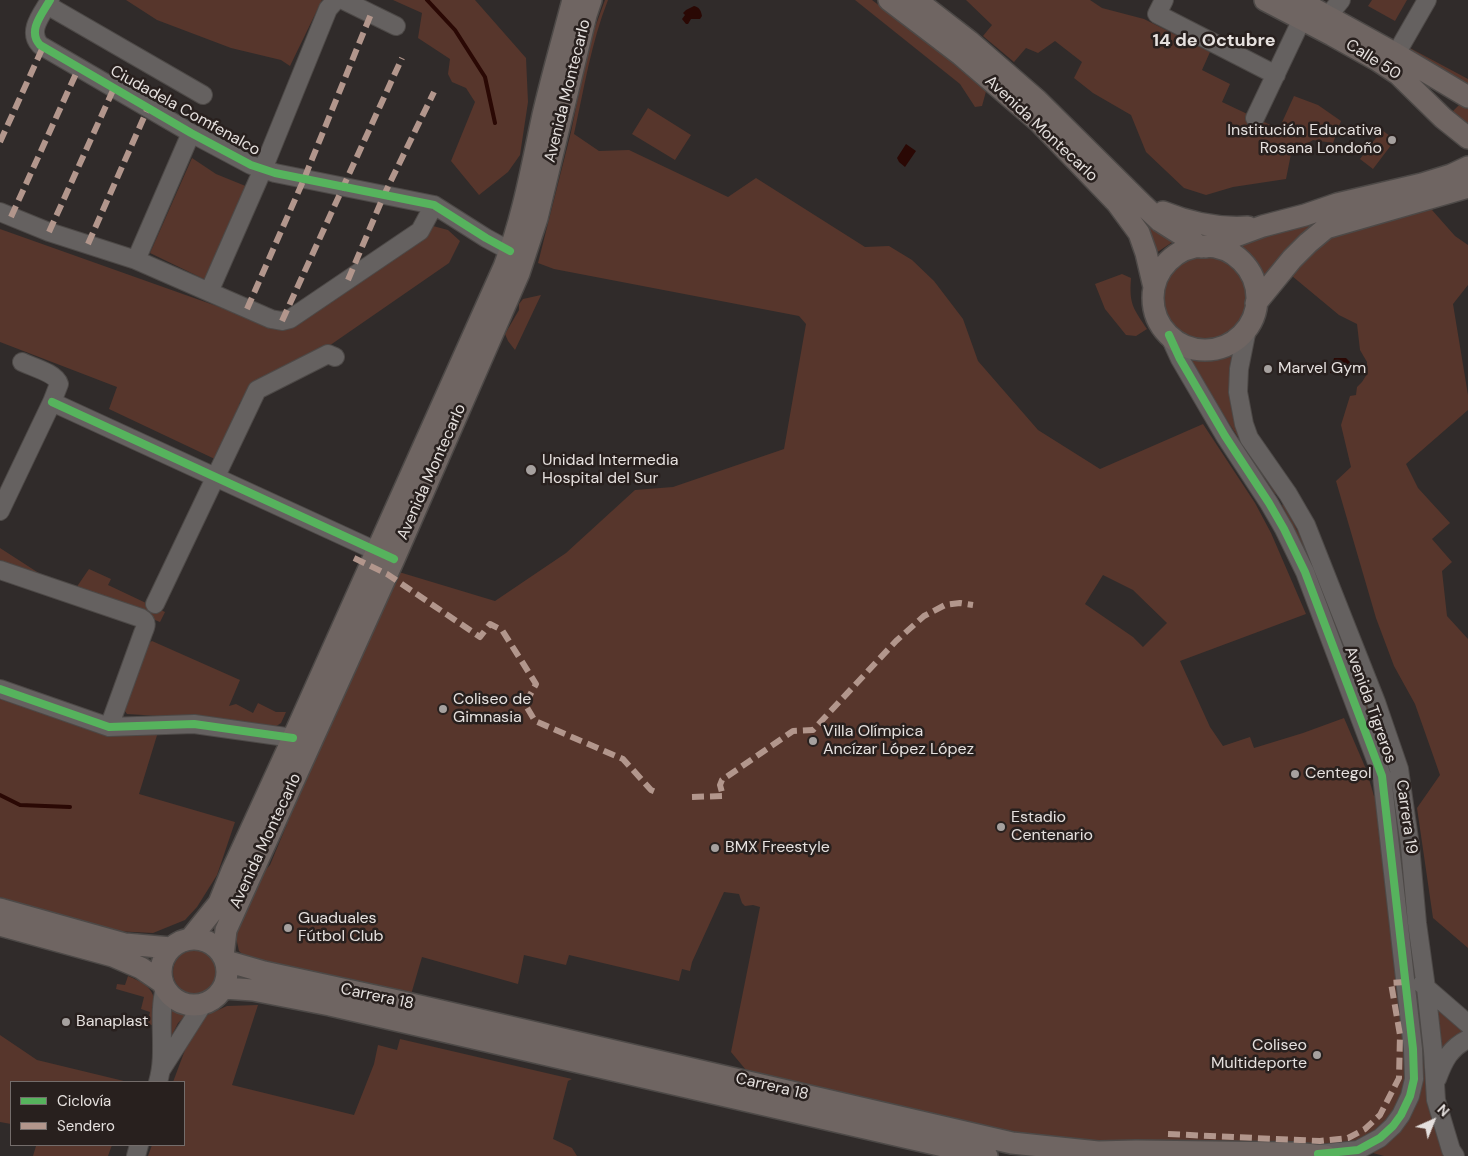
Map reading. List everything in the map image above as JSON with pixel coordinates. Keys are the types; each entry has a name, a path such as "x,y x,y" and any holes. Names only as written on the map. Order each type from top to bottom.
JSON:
{"main road":[{"name":"Avenida Montecarlo","path":"225,959 226,930 510,251 528,189 544,112 573,0"},
{"name":"Avenida Montecarlo","path":"190,939 219,903 232,870 293,738 384,555 519,273 537,218 591,0"},
{"name":"Avenida Montecarlo","path":"889,0 961,55 1038,122 1118,203 1139,233 1154,287"},
{"name":"Avenida Montecarlo","path":"916,0 969,41 1037,100 1160,221 1203,247"},
{"name":"Calle 50","path":"1264,0 1300,9 1332,20 1386,54 1468,97"},
{"name":"Calle 50","path":"1386,54 1398,74 1443,118 1468,138"},
{"path":"1103,166 1134,193 1160,211 1183,220 1202,225 1263,226"},
{"path":"1203,247 1225,251 1241,262 1252,278 1255,288 1256,303 1253,317 1247,329 1232,343 1213,350 1193,349 1184,346 1169,336 1155,313 1154,287 1164,266 1173,257 1183,251 1203,247 1263,226 1337,204 1422,184 1451,175 1468,167"},
{"path":"1256,303 1292,259 1326,228 1468,186"},
{"path":"0,908 126,944 171,948"},
{"path":"0,925 113,956 141,968 164,985 172,996 192,1005 203,1004 213,999 224,988 227,971 225,959 218,948 210,942 190,939 180,942 171,948 164,958 161,970 164,985"},
{"name":"Carrera 18","path":"225,959 264,972 398,1000 1012,1143 1098,1152 1136,1151 1322,1155"},
{"name":"Carrera 18","path":"224,988 253,990 330,1005 987,1156"}],"street":[{"path":"209,292 263,169 328,9 336,0"},
{"path":"343,0 396,26"},
{"path":"1386,54 1427,0"},
{"path":"48,2 202,95"},
{"name":"Ciudadela Comfenalco","path":"48,2 35,26 34,35 40,45 191,133 251,165 275,173 434,205 510,251"},
{"path":"1160,7 1276,75"},
{"path":"1255,118 1276,75 1300,9"},
{"path":"136,260 191,133"},
{"path":"0,212 49,232 136,260 271,319 282,321 290,318 420,231 434,205"},
{"name":"Carrera 19","path":"1247,329 1239,369 1238,392 1244,424 1249,438 1288,494 1306,525 1376,702 1399,769 1426,988 1436,1100 1451,1150 1455,1156"},
{"name":"Avenida Tigreros","path":"1169,336 1224,436 1284,529 1305,572 1382,776 1413,1049 1414,1079 1410,1096 1401,1115 1393,1126 1380,1138 1358,1150 1322,1155"},
{"path":"155,604 257,390 328,354 335,357"},
{"path":"0,511 52,402 58,384 56,378 22,362"},
{"path":"52,402 384,555"},
{"path":"0,570 140,618 145,622 143,633 108,727"},
{"path":"0,689 108,727 194,724 293,738"},
{"path":"1404,969 1468,1024"},
{"path":"159,1076 164,985"},
{"path":"159,1076 203,1004"},
{"path":"1436,1084 1443,1063 1451,1051 1468,1038"}],"shaded area":[{"path":"126,0 322,0 290,66 281,60 231,48 157,20"},
{"path":"393,0 475,0 526,58 528,102 520,155 508,172 479,195 451,161 475,102 466,88 452,82 448,74 450,59 418,38 422,13"},
{"name":"Villa Olímpica Ancízar López López","path":"605,0 608,0 592,49 574,134 599,151 629,150 728,197 756,178 865,247 889,246 912,260 934,281 963,319 978,361 1038,430 1100,469 1203,424 1255,503 1271,533 1306,614 1180,661 1210,727 1223,746 1250,737 1254,748 1344,718 1366,769 1374,796 1383,795 1410,1096 1358,1150 1065,1141 1019,1134 746,1070 731,1052 760,907 753,905 745,906 739,894 724,892 692,962 690,971 682,969 679,981 569,955 566,965 524,955 518,984 422,957 410,998 251,962 239,951 235,933 258,878 270,865 287,824 287,814 336,715 327,708 389,569 495,601 566,553 635,490 673,487 784,449 806,324 799,316 554,269 538,263 571,132 589,44","holes":["1103,575 1133,590 1167,623 1143,647 1133,637 1085,604"]},
{"path":"855,0 872,0 987,88 982,106 975,107 960,84"},
{"path":"966,0 1090,0 1102,8 1144,19 1210,52 1202,70 1230,84 1222,102 1279,129 1294,96 1318,105 1341,121 1333,143 1313,140 1291,154 1286,179 1233,187 1206,195 1184,188 1146,152 1131,115 1093,93 1074,78 1082,62 1055,41 1038,53 1026,48 1014,62 983,36 992,25"},
{"path":"1372,0 1407,0 1395,21 1368,6"},
{"path":"1434,2 1435,6 1431,8 1410,48 1468,79 1468,87 1406,50"},
{"path":"694,6 700,9 702,16 700,19 691,19 686,24 682,19 685,15 683,13"},
{"path":"1459,105 1468,109 1468,125 1452,112"},
{"path":"648,108 691,135 675,160 632,134"},
{"path":"1382,130 1395,140 1373,169 1360,159"},
{"path":"906,144 916,151 905,167 897,158"},
{"path":"192,158 216,174 248,187 210,282 150,253"},
{"path":"1391,201 1263,279 1251,260 1233,244"},
{"path":"1445,201 1432,210 1455,236 1468,245 1468,285 1453,304 1468,395 1468,410 1406,464 1418,488 1450,523 1432,539 1452,562 1442,571 1447,616 1468,639 1468,948 1433,918 1417,808 1440,775 1415,704 1394,666 1376,618 1336,481 1351,467 1341,425 1350,396 1356,395 1357,387 1367,374 1367,362 1360,350 1357,324 1339,315 1292,276 1326,237"},
{"path":"1130,211 1177,239 1153,255"},
{"path":"433,226 448,230 460,241 449,263 326,348 251,387 239,404 245,406 219,461 109,409 117,387 0,342 0,229 270,325 425,236"},
{"path":"1205,255 1222,258 1230,262 1242,274 1246,282 1249,299 1246,316 1242,324 1230,336 1222,340 1205,343 1188,340 1180,336 1168,324 1164,316 1161,299 1164,282 1168,274 1180,262 1188,258"},
{"path":"1122,274 1131,278 1131,300 1138,316 1147,329 1136,336 1126,335 1105,309 1095,284"},
{"path":"541,295 515,350 505,334 519,310 519,304 523,299"},
{"path":"1233,354 1229,390 1234,418 1279,493 1275,494 1186,357 1208,359"},
{"path":"1334,358 1346,358 1350,362 1349,366 1338,374 1330,373"},
{"path":"1284,504 1317,570 1342,639 1340,639 1312,565 1282,505"},
{"path":"0,548 48,579 0,564"},
{"path":"89,569 111,579 108,585 165,612 160,622 76,588"},
{"path":"152,641 240,680 229,706 236,704 253,713 258,703 276,712 286,712 281,723 275,727 223,720 127,714 122,707 146,645"},
{"path":"1348,650 1392,775 1414,958 1410,958 1372,725 1344,651"},
{"path":"0,699 108,734 158,732 139,794 235,822 217,875 197,907 185,920 153,933 114,931 0,897"},
{"path":"191,950 199,950 211,956 217,972 211,988 199,994 191,994 179,988 173,976 173,968 179,956"},
{"path":"128,976 145,985 153,995 156,1027 147,1023 150,1012 141,1009 144,997 116,989 117,984 125,985"},
{"path":"1416,989 1428,1107 1448,1156 1384,1156 1369,1152 1406,1120 1411,990"},
{"path":"258,1005 232,1085 354,1115 374,1064 378,1045 397,1050 400,1039 572,1079 568,1081 553,1139 572,1148 577,1156 148,1156 152,1146 185,1146 185,1081 173,1081 191,1034 205,1016 227,1006"},
{"path":"171,1006 188,1013 178,1023 170,1039"},
{"path":"1436,1007 1466,1032 1441,1055"},
{"path":"0,1035 37,1060 124,1081 10,1081 10,1124 0,1122"},
{"path":"36,1146 112,1146 108,1156 33,1156"}],"waterway":[{"path":"427,0 455,30 485,77 495,123"},
{"path":"0,795 20,805 70,807"}],"marked path":[{"path":"247,309 304,179 371,14"},
{"path":"0,142 43,47"},
{"path":"282,321 402,58"},
{"path":"11,217 79,67"},
{"path":"49,232 114,88"},
{"path":"348,280 384,195 434,92"},
{"path":"88,244 148,108"},
{"path":"354,558 387,574 480,637 490,624 502,630 536,684 525,704 535,721 623,759 651,790 656,792"},
{"path":"692,797 723,796 720,785 722,780 793,731 813,730 896,641 924,616 945,605 960,603 973,605"},
{"path":"1168,1134 1320,1141 1348,1138 1365,1129 1380,1115 1399,1078 1400,1035 1391,983 1405,982"}],"cycle path":[{"path":"50,0 35,28 36,40 40,45 191,133 251,165 275,173 434,205 510,251"},
{"path":"1169,335 1180,359 1225,436 1284,529 1305,572 1382,776 1413,1049 1414,1079 1410,1096 1401,1115 1393,1126 1380,1138 1358,1150 1318,1154"},
{"path":"52,402 394,559"},
{"path":"0,689 109,727 194,724 293,738"}],"place":[{"name":"Institución Educativa Rosana Londoño","path":"1392,140"},
{"name":"Marvel Gym","path":"1268,369"},
{"name":"Unidad Intermedia Hospital del Sur","path":"531,470"},
{"name":"Coliseo de Gimnasia","path":"443,709"},
{"name":"Villa Olímpica Ancízar López López","path":"813,741"},
{"name":"Centegol","path":"1295,774"},
{"name":"Estadio Centenario","path":"1001,827"},
{"name":"BMX Freestyle","path":"715,848"},
{"name":"Guaduales Fútbol Club","path":"288,928"},
{"name":"Banaplast","path":"66,1022"},
{"name":"Coliseo Multideporte","path":"1317,1055"}],"district":[{"name":"14 de Octubre","path":"1214,41"}]}
